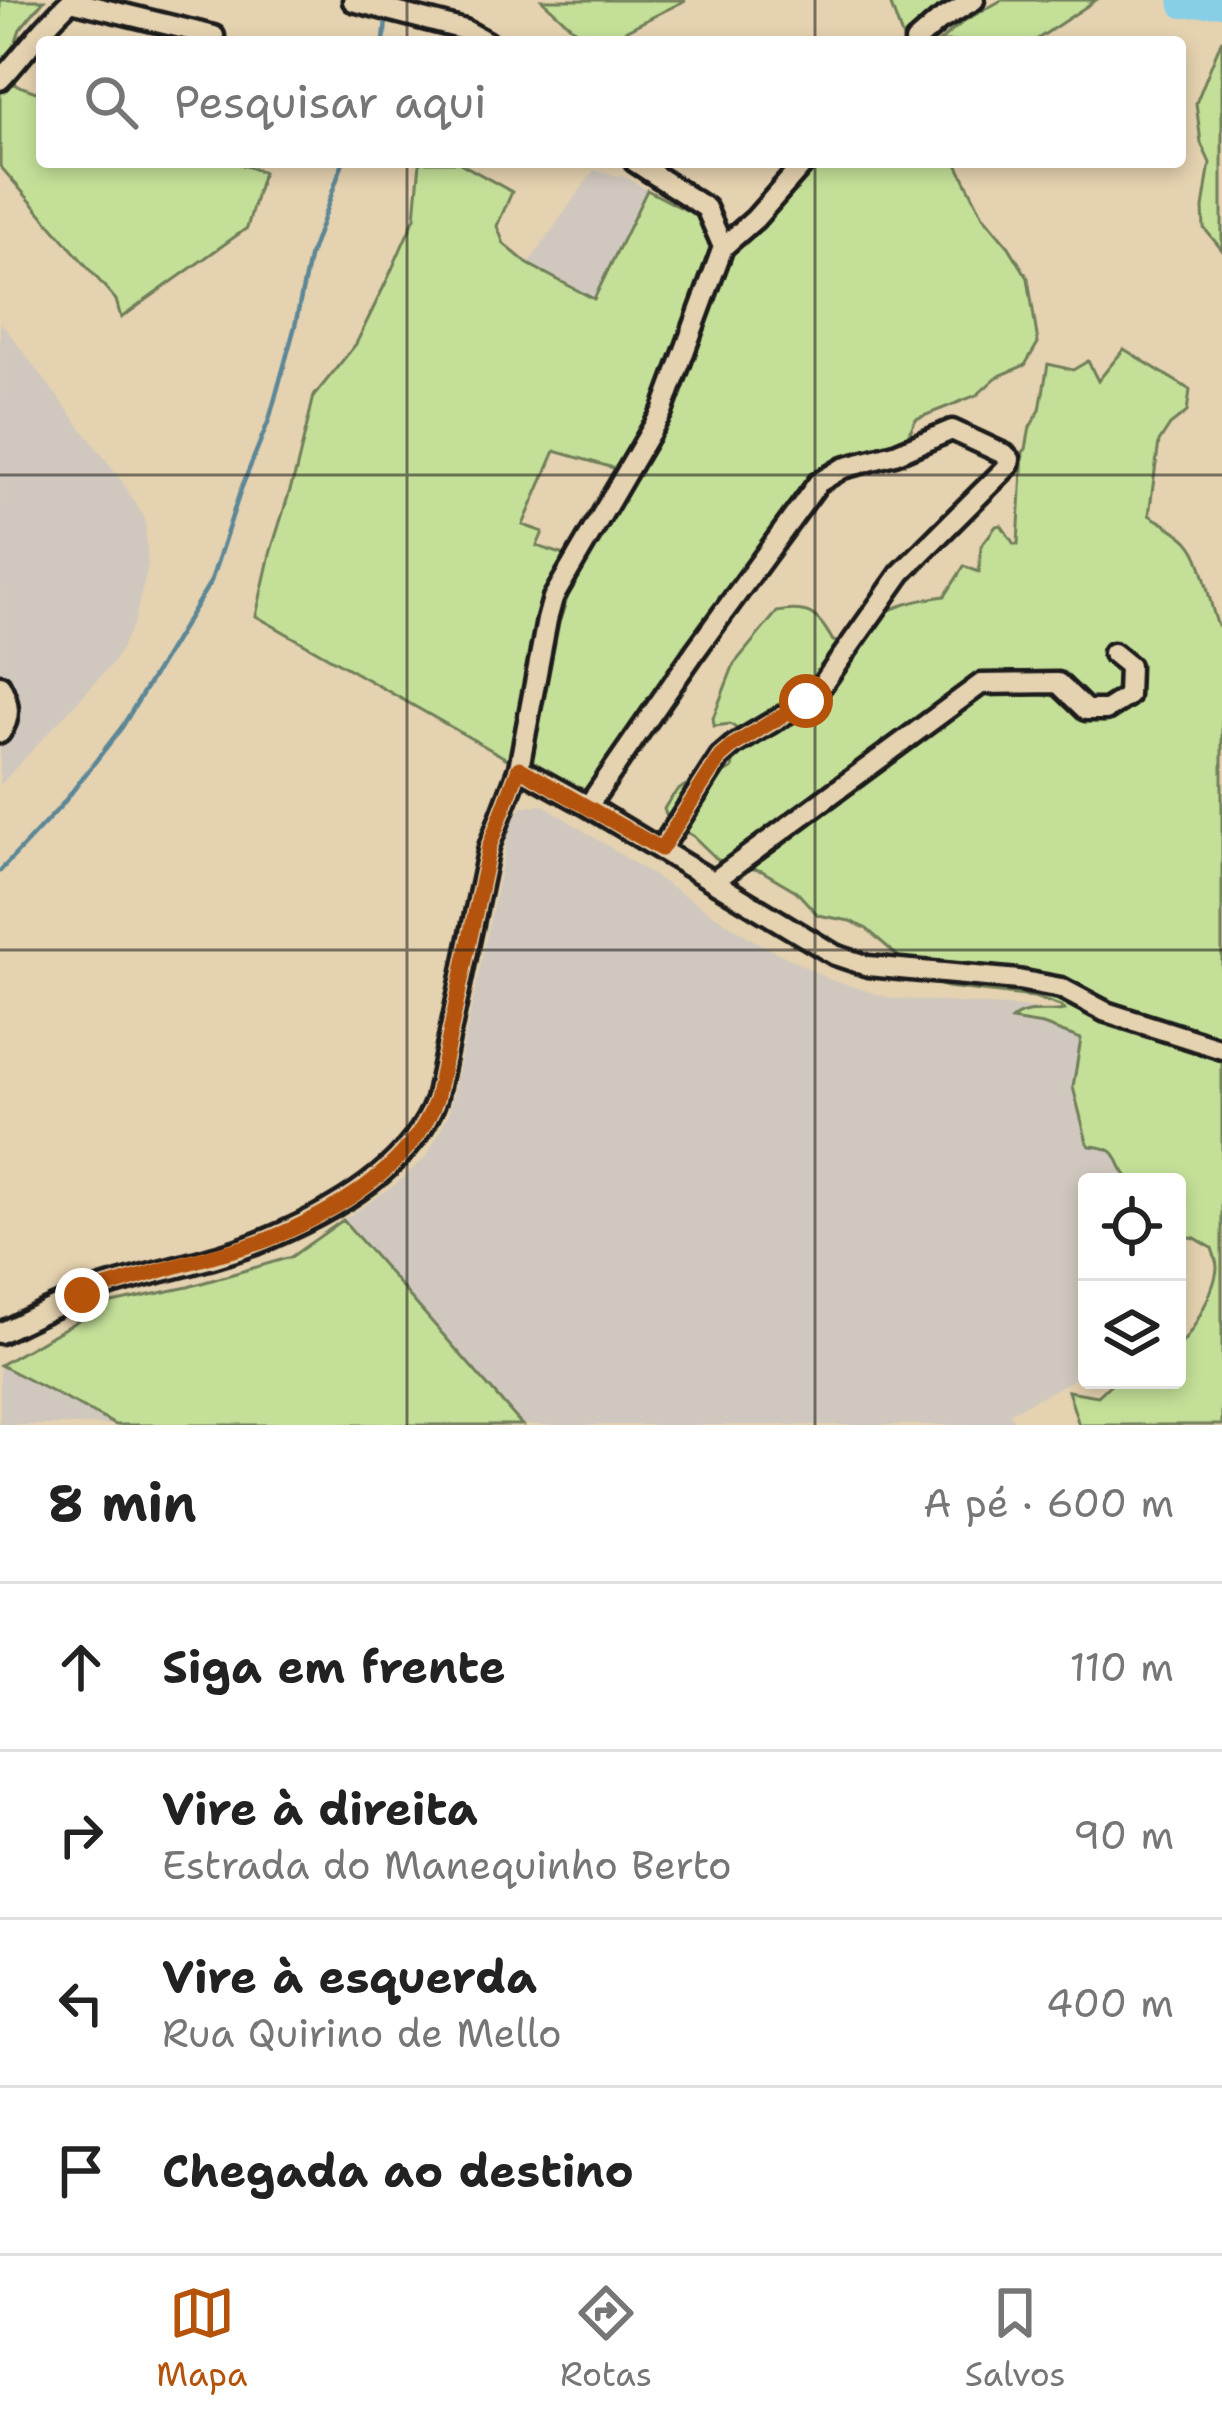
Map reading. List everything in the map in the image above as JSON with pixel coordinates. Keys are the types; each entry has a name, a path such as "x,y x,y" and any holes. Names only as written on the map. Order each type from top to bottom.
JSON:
{"street":[{"path":"922,36 974,0"},
{"path":"39,36 71,1 214,36"},
{"path":"353,1 476,36"},
{"path":"0,80 36,39"},
{"path":"643,168 706,208 723,247"},
{"path":"0,1333 82,1295 267,1240 367,1185 423,1129 436,1100 489,847 519,768 553,598 662,412 723,247 800,168"},
{"path":"588,806 818,483 844,468 895,454 952,430 1006,455 1009,466 901,573 822,685 792,712 720,757 661,849"},
{"path":"714,881 981,684 1058,683 1086,710 1106,710 1128,696 1129,666 1113,653"},
{"path":"0,685 9,711 0,734"},
{"path":"519,768 851,962 1061,988 1106,1012 1222,1049"}],"shaded area":[{"path":"594,170 628,178 647,190 595,299 528,264"},
{"path":"0,321 121,480 145,519 148,565 134,623 114,662 0,785"},
{"path":"544,805 752,939 828,979 890,998 1035,1008 1072,1028 1152,1173 1078,1173 1078,1378 1009,1413 1017,1425 522,1425 343,1220 427,1156 449,1113 511,822 522,807"},
{"path":"0,1365 116,1425 0,1425"}],"green space":[{"path":"0,0 44,0 20,29 12,53 0,67"},
{"path":"542,0 686,0 615,36 581,36"},
{"path":"889,0 953,0 907,36 902,36"},
{"path":"1002,0 1096,0 1042,36 946,36"},
{"path":"1222,39 1222,250 1204,228 1210,163 1201,143 1196,103"},
{"path":"11,83 36,92 36,168 252,168 263,172 247,228 121,318 116,300 0,166 0,93"},
{"path":"419,168 469,168 512,192 497,226 504,244 528,264 594,299 647,190 697,216 713,249 657,409 624,471 555,451 523,525 543,532 537,546 574,558 516,764 256,616 314,396 356,344 415,217"},
{"path":"815,168 959,168 983,216 1028,278 1038,343 1025,365 997,377 977,395 916,419 905,442 838,462 587,800 529,767 556,632 570,590 674,412 731,255"},
{"path":"1124,349 1190,390 1187,412 1159,442 1149,515 1189,543 1222,628 1222,1425 1079,1425 1068,1391 1098,1396 1105,1389 1186,1389 1186,1336 1202,1310 1217,1268 1212,1248 1186,1236 1186,1173 1124,1173 1113,1153 1087,1142 1073,1087 1081,1039 1011,1020 1030,1012 1064,1010 1034,997 925,980 867,929 818,915 796,891 762,871 718,860 693,836 669,822 664,809 686,785 732,769 725,754 736,728 714,726 713,718 734,664 777,612 811,614 833,641 843,643 889,611 945,596 964,566 979,572 981,546 996,526 1001,525 1018,544 1023,452 1040,410 1048,364 1073,370 1088,361 1098,381"},
{"path":"343,1220 522,1425 116,1425 0,1365 107,1304 291,1257"}],"waterway":[{"path":"1181,0 1182,6 1222,4"},
{"path":"385,36 386,20"},
{"path":"0,871 61,806 122,727 211,581 269,420 309,258 341,168"}],"route":[{"path":"82,1295 267,1240 367,1185 423,1129 436,1100 489,847 519,768 661,849 720,757 806,701"}]}
